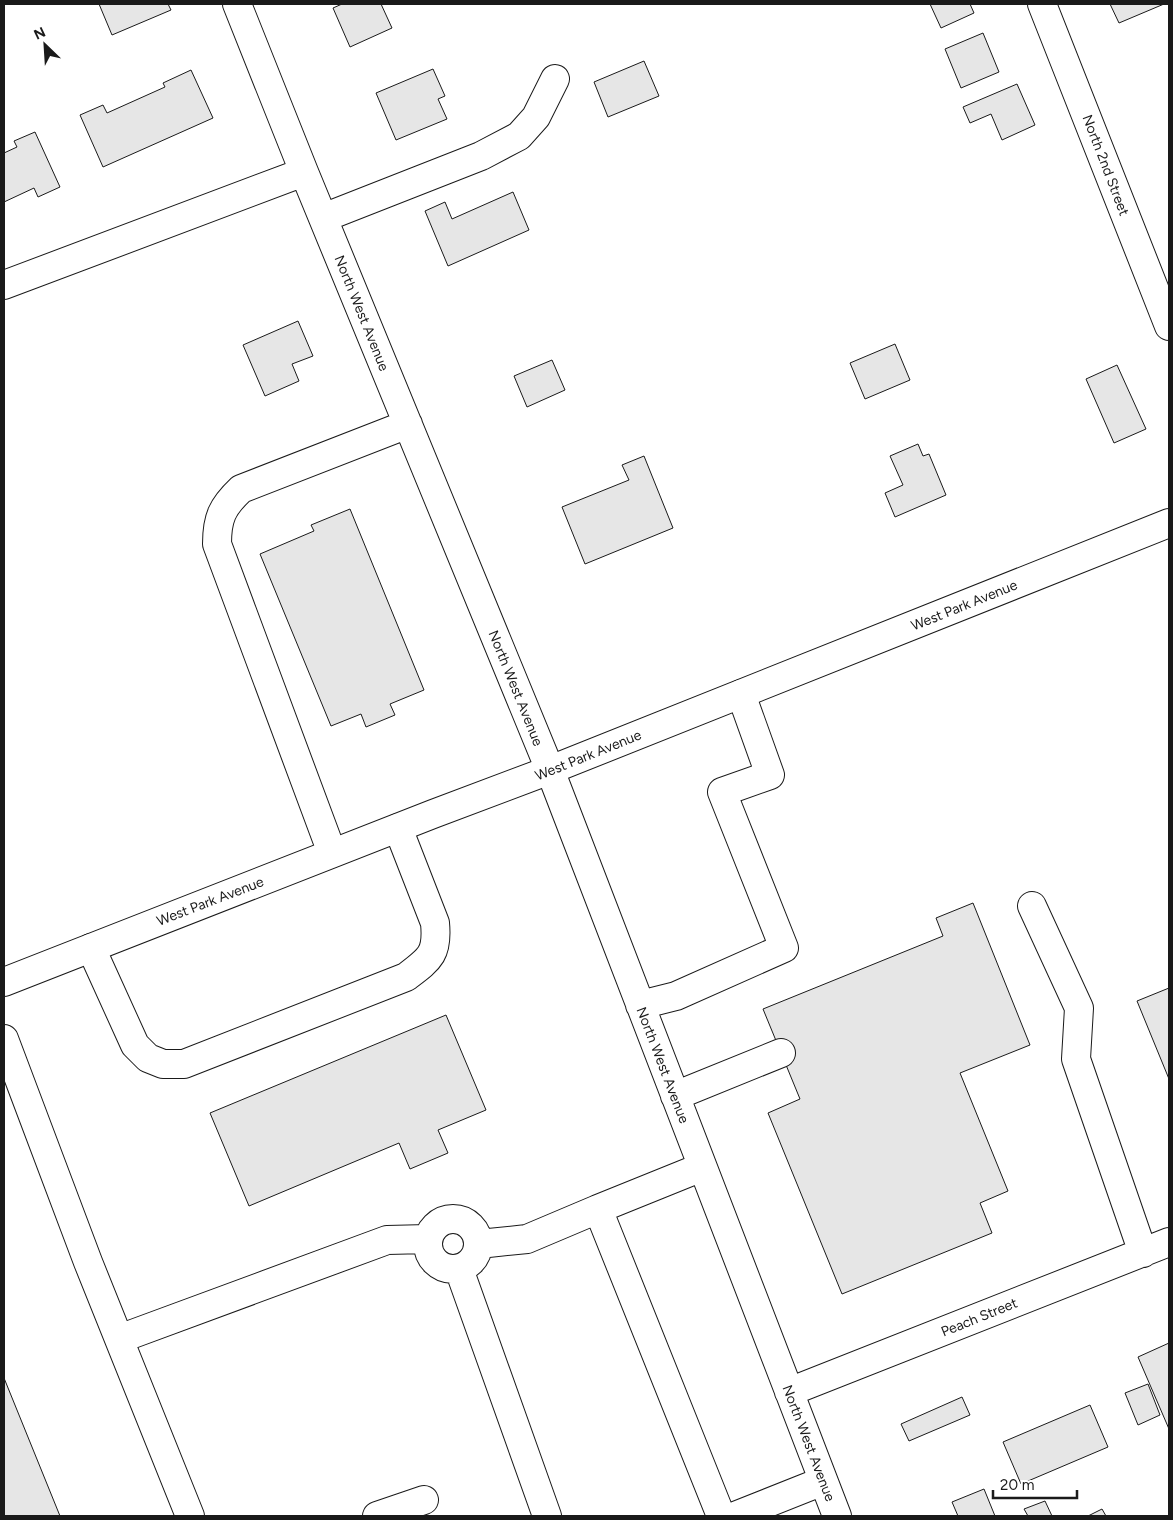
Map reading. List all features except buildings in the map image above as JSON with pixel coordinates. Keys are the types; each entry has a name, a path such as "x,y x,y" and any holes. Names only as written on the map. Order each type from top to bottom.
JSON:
{"street":[{"name":"North West Avenue","path":"237,4 304,172 550,770 837,1516"},
{"name":"North 2nd Street","path":"1042,4 1169,326"},
{"path":"323,218 481,156 519,136 536,116 555,80"},
{"path":"4,284 304,172"},
{"path":"332,853 217,544 217,525 223,510 231,498 241,489 408,424"},
{"name":"West Park Avenue","path":"4,982 332,853 550,770 1169,523"},
{"path":"640,1005 676,996 784,948 722,792 770,775 740,694"},
{"path":"91,948 136,1045 148,1058 164,1064 184,1064 193,1061 406,977 421,966 432,954 437,939 435,923 398,828"},
{"path":"1032,906 1079,1008 1076,1059 1142,1253"},
{"path":"4,1039 11,1078 88,1262 190,1516"},
{"path":"675,1096 781,1052"},
{"path":"479,1244 527,1239 598,1208 702,1167"},
{"path":"598,1208 722,1516"},
{"path":"452,1218 460,1219 473,1228 479,1244 473,1260 459,1269 451,1270 442,1267 430,1256 428,1239 436,1225 452,1218"},
{"path":"119,1340 387,1240 428,1239"},
{"name":"Peach Street","path":"789,1392 1169,1242"},
{"path":"459,1269 546,1516"},
{"path":"735,1516 823,1481"},
{"path":"377,1516 424,1500"}]}
